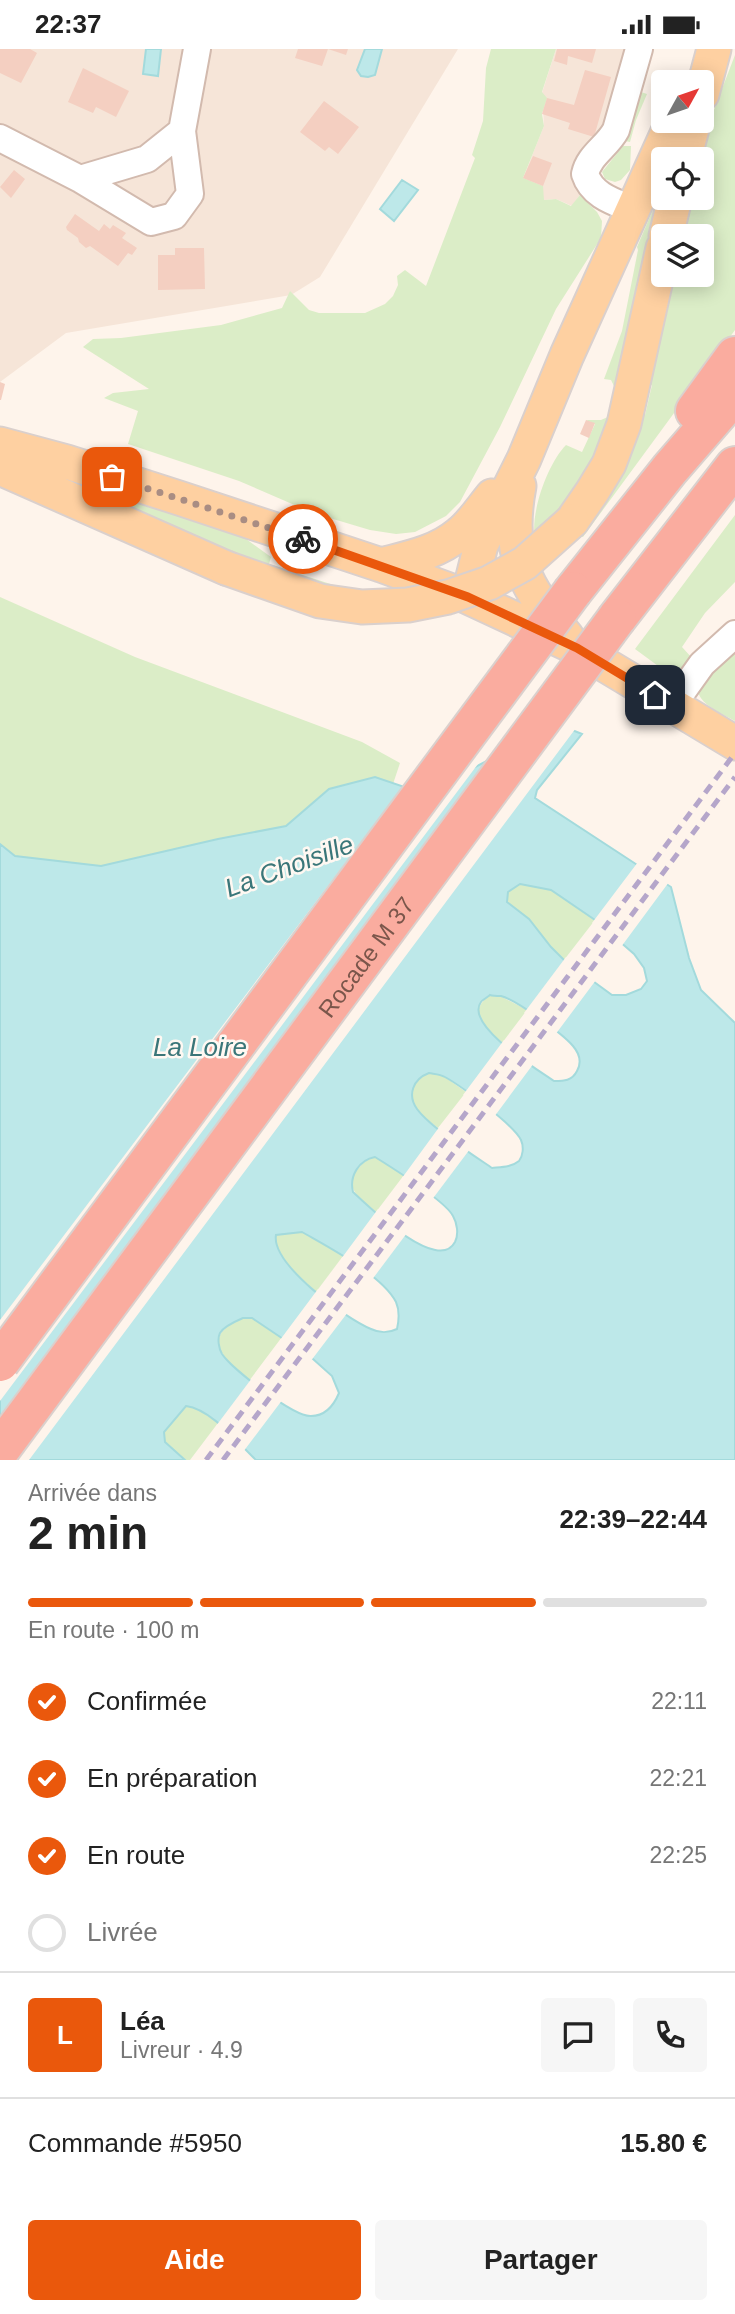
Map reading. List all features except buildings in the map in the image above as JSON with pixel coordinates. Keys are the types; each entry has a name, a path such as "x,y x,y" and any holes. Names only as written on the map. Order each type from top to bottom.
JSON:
{"highway":[{"path":"628,521 672,442 735,356"},
{"path":"0,1363 573,591 670,469 735,394"},
{"name":"Rocade M 37","path":"0,1450 617,618 735,466"}],"main road":[{"path":"695,70 705,49"},
{"path":"708,70 714,49"},
{"path":"468,597 481,545 524,459 597,287 668,133"},
{"path":"0,468 226,568 320,601 362,607 408,605 448,597 489,583 525,563 572,521 592,492 608,464 624,424 654,287"},
{"path":"0,444 67,462 381,565 468,597 577,648 735,743"},
{"path":"381,565 422,554 461,533 524,459"},
{"path":"524,459 513,516 520,567 539,602 577,648"}],"street":[{"path":"0,138 80,179 151,222 174,216 190,194 182,131 197,49"},
{"path":"634,210 598,194 585,174 590,161 612,138 639,49"},
{"path":"80,179 147,159 182,131"},
{"path":"672,705 702,664 735,634"}],"shaded area":[{"path":"0,49 458,49 320,277 291,295 66,333 0,382"},
{"path":"556,49 627,49 612,118 575,182 580,195 572,206 556,199 544,200 523,178 544,126 542,93"}],"green space":[{"path":"491,49 556,49 542,92 547,98 542,114 544,126 523,178 543,186 544,200 556,199 571,206 580,195 602,221 601,238 556,309 500,427 460,502 446,516 415,532 396,534 370,530 313,513 239,481 128,444 138,411 104,398 113,393 149,389 83,347 93,339 221,325 282,308 290,291 309,310 319,313 365,313 385,304 393,296 398,285 397,276 405,270 426,286 475,158 472,155 483,121 486,68"},
{"path":"735,55 735,330 583,537 579,536 640,412 645,415 652,385 647,387 669,287 714,287 714,224 684,224 687,210 714,210 714,147 703,147 707,133 714,133 714,110"},
{"path":"638,91 647,94 630,142 625,141"},
{"path":"623,146 631,146 630,170 621,180 615,182 605,179 602,172"},
{"path":"653,210 660,210 657,224 651,224 651,251 614,415 591,475 535,538 538,502 559,453 566,445 582,452 595,424 586,420 601,420 610,416 616,390 611,380 604,379 622,331 637,247"},
{"path":"49,472 235,531 271,557 269,564 355,592 301,584"},
{"path":"735,515 735,582 705,613 682,647 692,658 679,676 669,674 635,649"},
{"path":"0,597 135,657 362,742 400,763 393,784 375,777 330,789 286,826 101,866 15,856 0,844"},
{"path":"735,641 735,721 708,705 698,692"},
{"path":"520,884 551,890 595,920 564,960 507,903 508,892"},
{"path":"490,995 502,997 527,1010 502,1043 485,1027 479,1015 479,1008"},
{"path":"429,1073 442,1075 466,1092 438,1128 419,1112 412,1098 416,1083"},
{"path":"375,1157 404,1175 376,1212 356,1194 352,1183 361,1165"},
{"path":"302,1232 343,1256 316,1292 289,1267 276,1243 276,1235"},
{"path":"252,1317 282,1337 249,1381 224,1356 218,1342 220,1335 229,1326 238,1320"},
{"path":"186,1406 195,1407 218,1423 190,1460 185,1460 165,1442 164,1432"}],"water":[{"path":"146,49 161,49 158,76 143,74"},
{"path":"365,49 382,49 375,75 368,77 361,76 357,70"},
{"path":"402,180 418,190 394,221 380,209"},
{"name":"La Loire","path":"557,724 582,734 537,790 535,798 671,887 689,958 701,990 735,1023 735,1460 256,1460 205,1413 186,1406 164,1432 165,1442 185,1460 0,1460 0,844 15,856 101,866 286,826 329,789 375,777 416,791 460,775","holes":["520,884 551,890 595,920 634,954 644,968 647,981 641,989 626,995 612,995 564,960 529,919 507,902 508,892","490,995 501,996 517,1004 567,1040 579,1058 579,1068 573,1077 554,1081 505,1046 483,1022 479,1012 481,1002","429,1073 443,1076 486,1106 521,1140 523,1151 519,1161 510,1166 492,1168 441,1132 414,1104 412,1093 419,1079","375,1157 393,1168 448,1210 456,1225 455,1242 446,1250 434,1250 419,1244 388,1223 353,1192 352,1180 356,1170","302,1232 354,1263 379,1282 396,1302 399,1315 397,1329 387,1332 371,1329 329,1303 297,1275 278,1247 276,1235","252,1318 313,1359 332,1376 339,1393 329,1409 311,1416 291,1409 228,1361 220,1349 219,1335 224,1328 237,1321"]}],"pier":[{"path":"559,721 576,728 29,1460 0,1460"},
{"path":"481,760 0,1401 0,1320 405,784 416,787 458,772"},
{"path":"638,862 669,882 621,947 592,923"},
{"path":"566,957 596,980 555,1035 524,1013"},
{"path":"504,1040 534,1063 494,1117 463,1095"},
{"path":"440,1126 470,1149 431,1201 402,1178"},
{"path":"378,1209 407,1233 371,1281 341,1259"},
{"path":"318,1289 348,1312 310,1362 280,1340"},
{"path":"252,1378 283,1399 243,1452 216,1426"}],"railway":[{"path":"206,1460 735,753"},
{"path":"223,1460 735,777"}],"way so far":[{"path":"112,477 303,539"}],"route":[{"path":"303,539 468,597 577,648 655,695"}],"water label":[{"name":"La Choisille","path":"289,866"}]}
